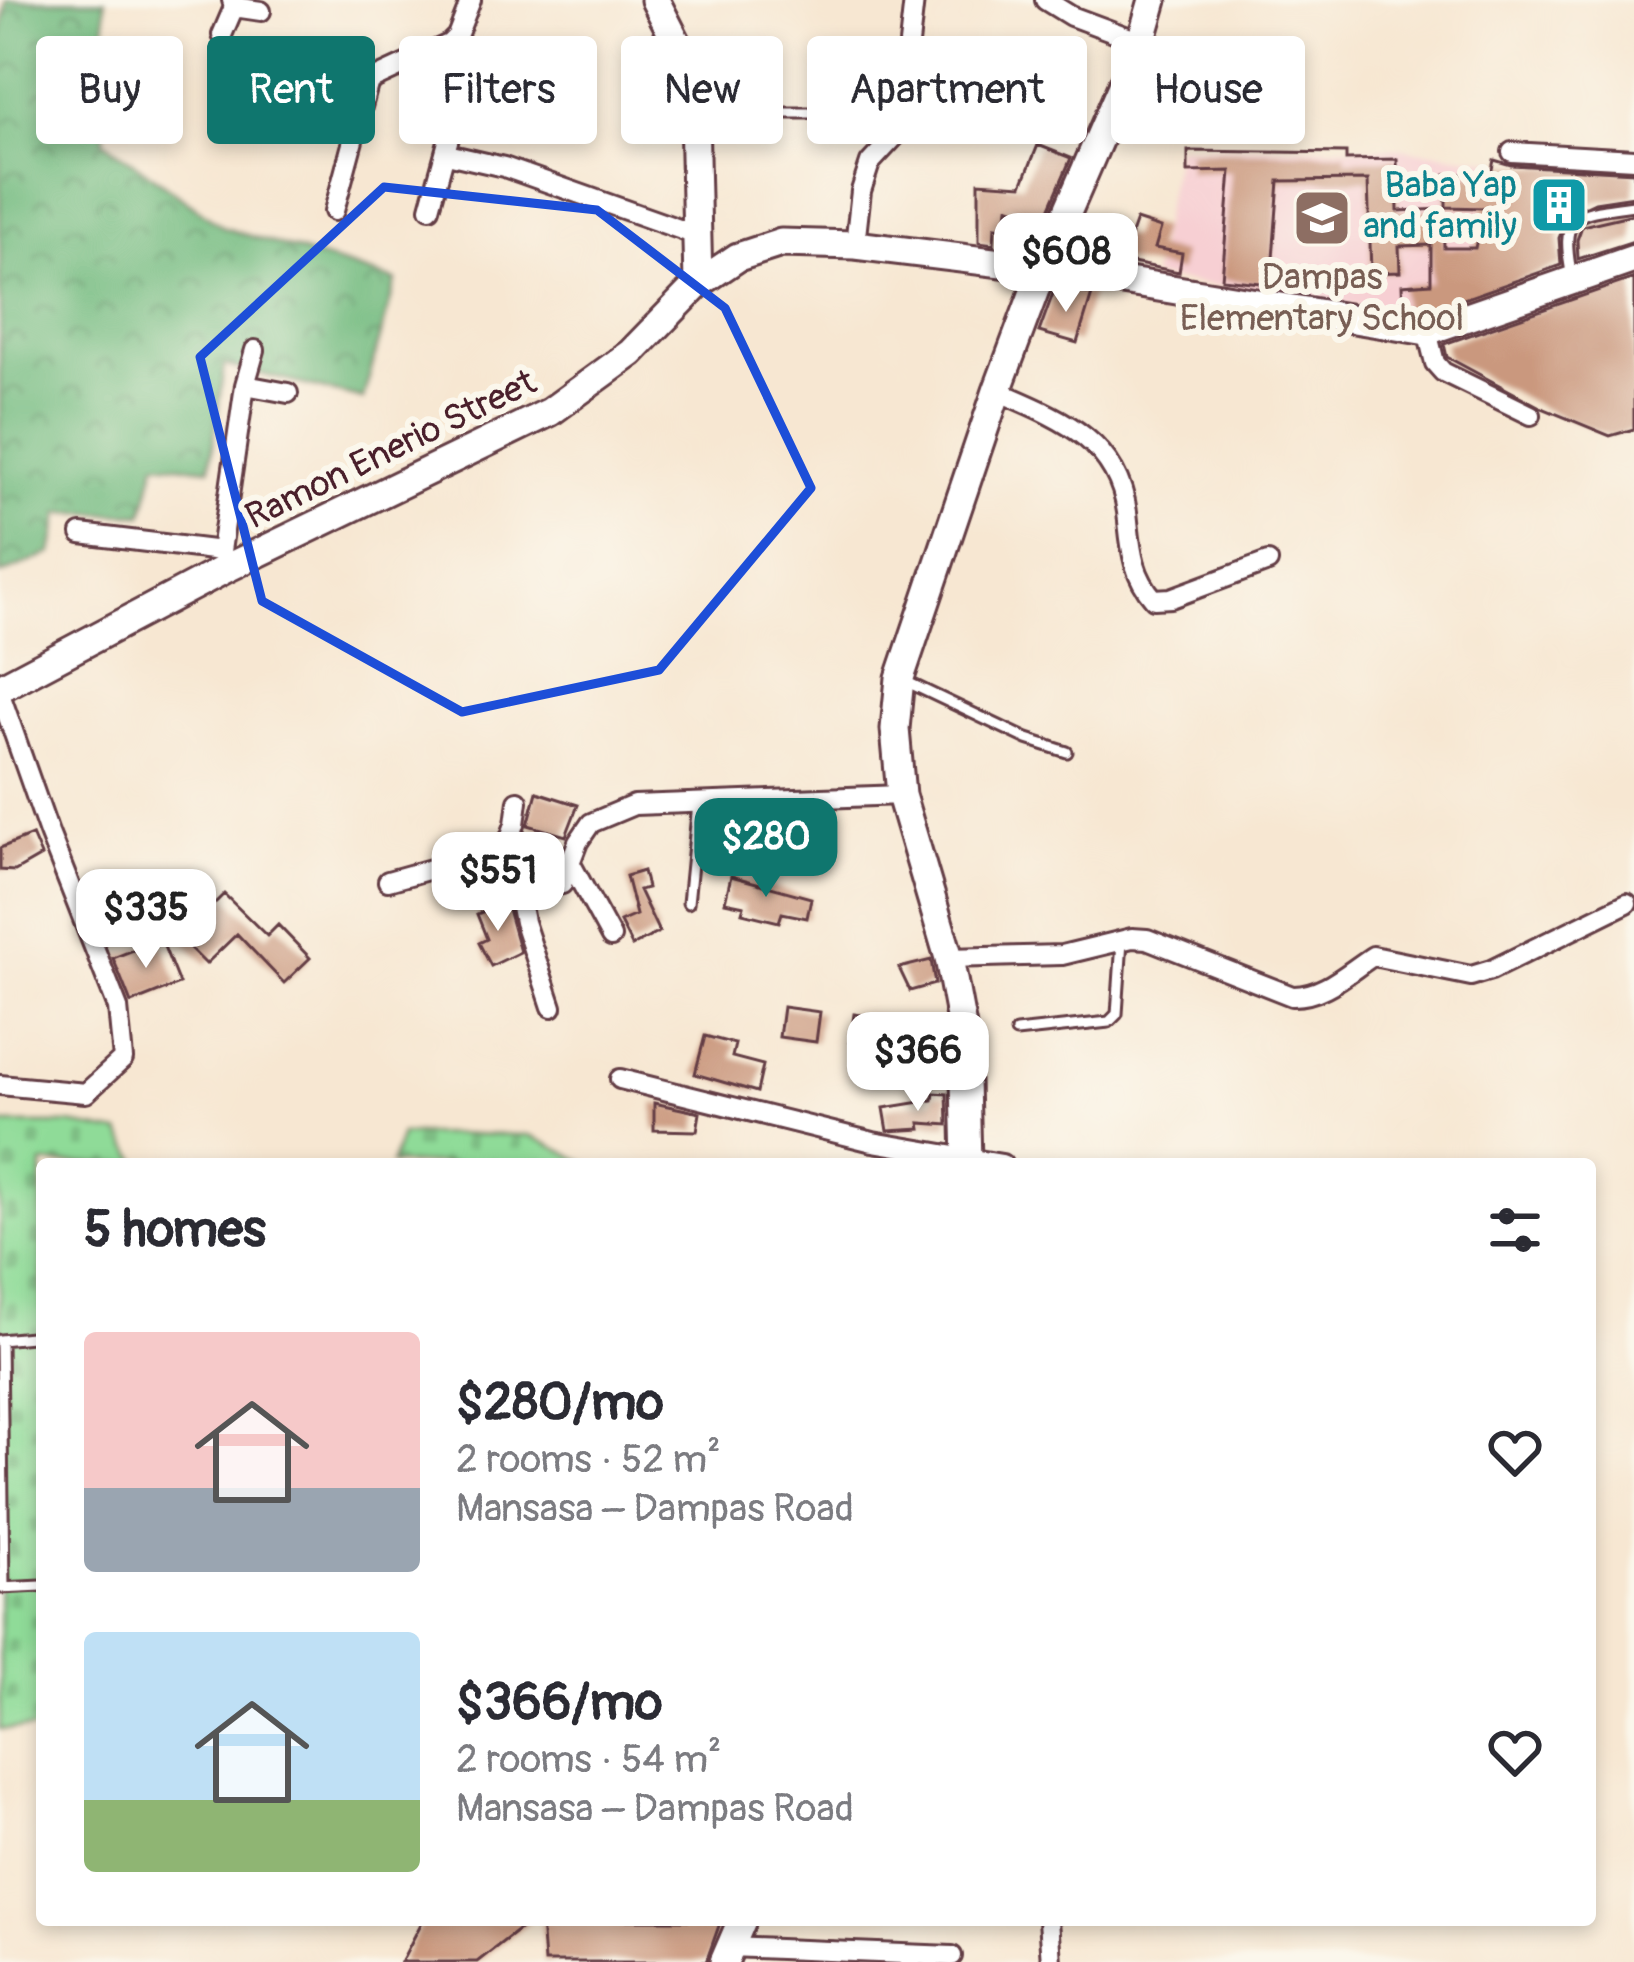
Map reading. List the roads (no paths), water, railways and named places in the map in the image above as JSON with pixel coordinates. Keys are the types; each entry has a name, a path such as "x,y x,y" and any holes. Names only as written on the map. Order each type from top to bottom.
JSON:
{"street":[{"path":"458,36 471,0"},
{"path":"655,0 673,36"},
{"path":"855,245 861,190 870,163 899,133 914,0"},
{"path":"1045,0 1071,16 1125,36"},
{"path":"1143,36 1153,0"},
{"path":"222,34 233,4 262,11"},
{"path":"334,211 369,81 399,69"},
{"path":"967,1158 964,1038 949,958 901,795 895,729 900,678 1043,268 1111,111"},
{"path":"430,208 448,144"},
{"path":"694,144 698,284"},
{"path":"1512,152 1634,159"},
{"path":"447,154 504,167 695,235"},
{"name":"Ramon Enerio Street","path":"0,691 224,560 550,412 631,353 698,284 738,257 781,243 855,245 1043,268 1427,331 1634,259"},
{"path":"1427,331 1435,363 1443,371 1531,415"},
{"path":"81,534 224,560 244,385 255,350"},
{"path":"244,385 288,394"},
{"path":"997,392 1069,422 1088,436 1120,483 1137,580 1154,599 1171,598 1268,562"},
{"path":"0,691 118,1008 123,1059 86,1093 0,1084"},
{"path":"520,896 562,884 591,823 634,805 901,795"},
{"path":"497,874 518,801"},
{"path":"388,880 449,864 497,874 520,896 552,1007"},
{"path":"571,864 610,937"},
{"path":"949,958 1062,955 1147,939 1303,997 1373,956 1471,976 1627,903"},
{"path":"620,1079 952,1158"},
{"path":"739,1926 727,1954 952,1956"},
{"path":"1048,1926 1051,1962"}],"lane":[{"path":"1572,278 1566,234 1570,221 1581,212 1634,205"},
{"path":"900,678 1027,739 1067,752"},
{"path":"688,903 698,803"},
{"path":"1016,1032 1109,1022 1117,1014 1122,941"},
{"path":"36,1337 0,1340 2,1588 36,1586"}],"place":[{"name":"Baba Yap and family","path":"1559,205"},
{"name":"Dampas Elementary School","path":"1322,218"}]}
